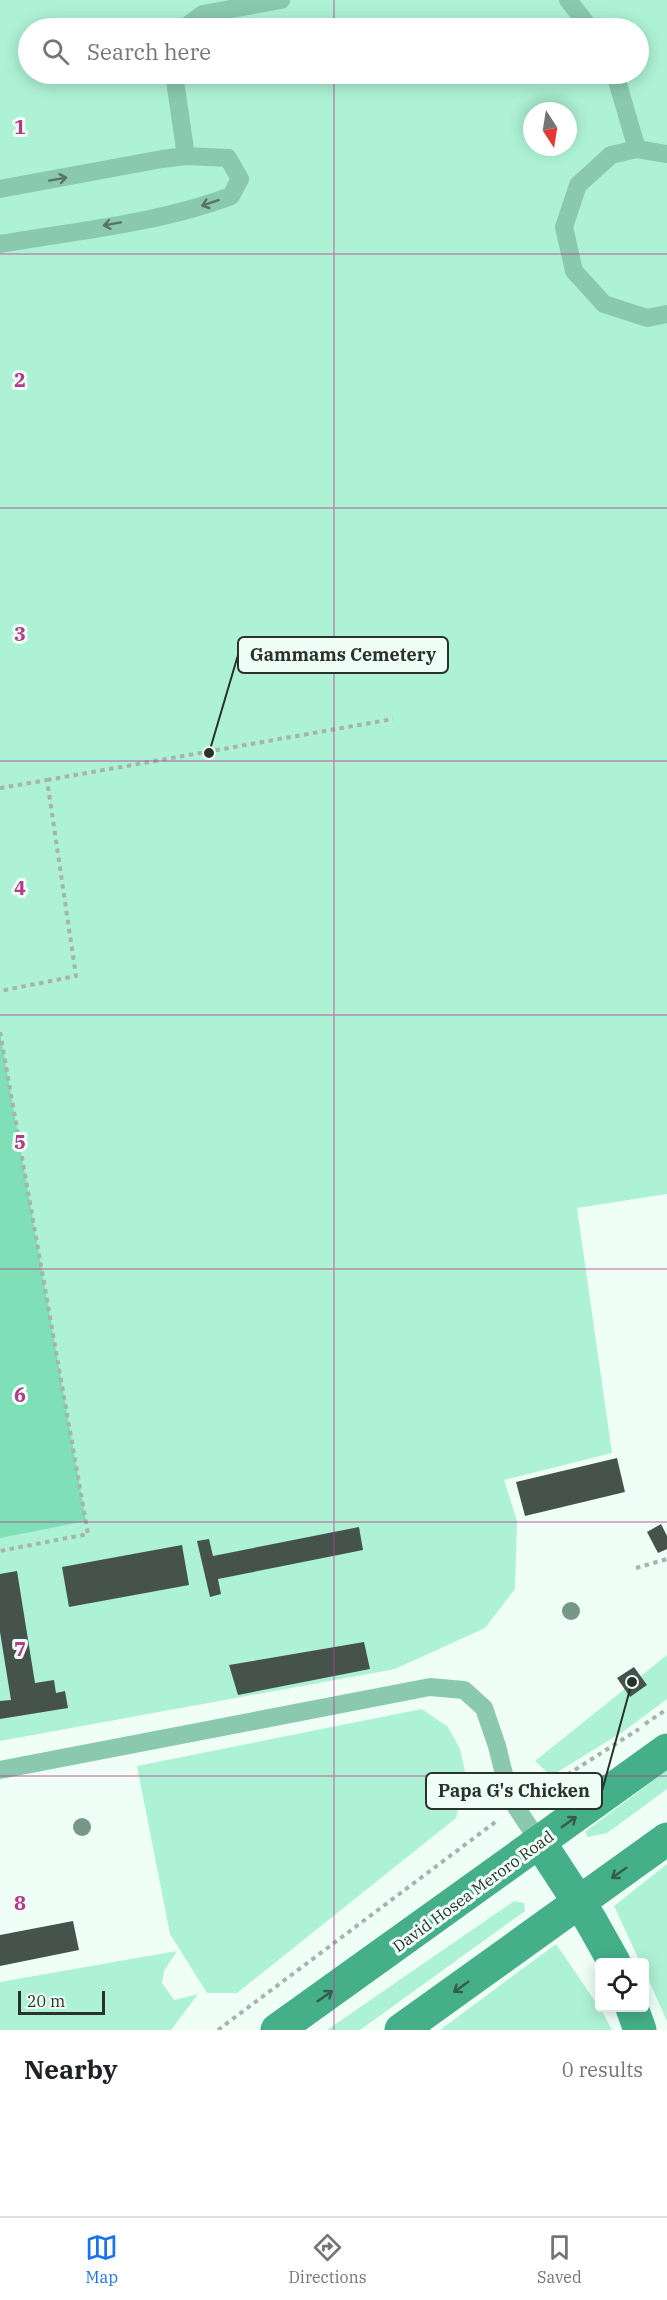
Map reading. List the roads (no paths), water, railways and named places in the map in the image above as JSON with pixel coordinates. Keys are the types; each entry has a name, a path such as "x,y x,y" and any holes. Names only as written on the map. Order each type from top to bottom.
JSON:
{"main road":[{"name":"David Hosea Meroro Road","path":"277,2030 667,1750"},
{"path":"401,2030 667,1839"},
{"path":"540,1843 591,1921 612,1958"},
{"path":"634,2012 640,2030"}],"lane":[{"path":"198,18 203,14 281,0"},
{"path":"568,0 582,18"},
{"path":"175,84 186,156"},
{"path":"618,84 637,149"},
{"path":"667,154 637,149 611,155 578,184 564,227 574,271 604,304 647,318 667,314"},
{"path":"0,189 186,156 228,158 240,179 231,196 204,206 0,244"},
{"path":"0,1770 430,1687 464,1690 484,1708 497,1746 508,1790 516,1807 540,1843"}],"place":[{"name":"Gammams Cemetery","path":"209,753"},
{"name":"Papa G's Chicken","path":"632,1682"}]}
